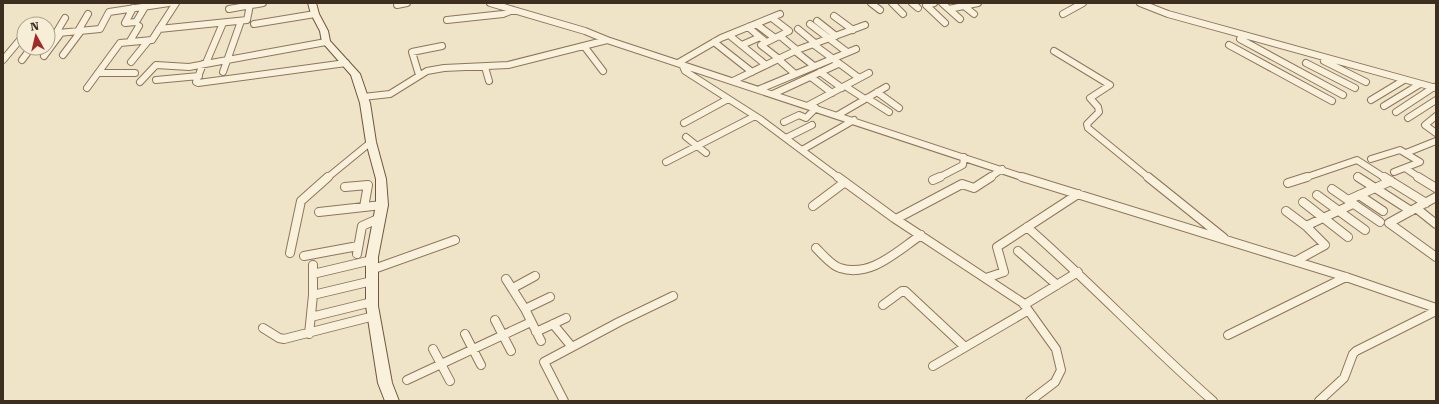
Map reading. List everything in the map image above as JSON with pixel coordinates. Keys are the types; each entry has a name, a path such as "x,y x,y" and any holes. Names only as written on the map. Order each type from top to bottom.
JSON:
{"street":[{"path":"56,33 101,29 109,12 169,3"},
{"path":"87,88 120,43 130,41 148,41 153,39 168,19 176,3"},
{"path":"229,9 263,3"},
{"path":"312,3 315,14 324,31 326,42 346,62 355,74 363,97 371,142 381,179 382,204 372,270 372,302 385,383 392,401"},
{"path":"397,6 407,3"},
{"path":"490,3 510,7 585,31 607,40 964,157 1346,277 1436,308"},
{"path":"871,3 880,10"},
{"path":"892,3 903,14"},
{"path":"912,3 918,8"},
{"path":"933,3 926,6 945,24"},
{"path":"942,3 960,19"},
{"path":"953,3 974,14"},
{"path":"949,9 978,3"},
{"path":"1063,14 1083,3"},
{"path":"1140,3 1168,14 1243,37 1435,87"},
{"path":"159,29 248,19 250,5"},
{"path":"133,8 125,23 136,22 145,7"},
{"path":"447,20 502,14 510,7"},
{"path":"63,55 80,31 88,14"},
{"path":"254,24 315,14"},
{"path":"680,63 728,35 780,14"},
{"path":"834,16 853,30"},
{"path":"56,38 65,18"},
{"path":"772,18 789,30 761,45 794,73"},
{"path":"223,72 226,59 240,21"},
{"path":"818,22 836,36"},
{"path":"223,23 196,82 198,83 346,62"},
{"path":"756,24 778,37 814,66"},
{"path":"810,24 847,52"},
{"path":"734,81 796,51 866,25"},
{"path":"130,41 139,26"},
{"path":"748,27 766,42"},
{"path":"798,29 830,59 859,78"},
{"path":"728,35 766,65"},
{"path":"742,45 760,37"},
{"path":"1243,37 1226,46 1287,76 1332,101"},
{"path":"1243,37 1297,70 1343,94"},
{"path":"363,97 390,94 419,75 435,69 508,65 607,40"},
{"path":"131,62 148,41"},
{"path":"140,82 156,65 178,66 205,64 326,42"},
{"path":"714,42 752,72"},
{"path":"3,60 16,45"},
{"path":"419,75 412,52 442,46"},
{"path":"584,46 603,71"},
{"path":"760,89 794,73 856,48"},
{"path":"1054,51 1110,85 1090,98 1098,107 1098,112 1087,124 1088,128 1209,224 1225,240"},
{"path":"22,60 25,56"},
{"path":"1287,76 1316,56"},
{"path":"1316,56 1366,82"},
{"path":"680,63 685,71 755,116 896,219 986,278 1026,308 1056,349 1061,370 1055,382 1030,401"},
{"path":"1306,63 1355,88"},
{"path":"773,94 838,64"},
{"path":"168,79 178,66"},
{"path":"484,67 489,82"},
{"path":"820,72 889,112"},
{"path":"98,73 135,73"},
{"path":"809,105 869,73"},
{"path":"156,80 199,76"},
{"path":"811,77 832,93"},
{"path":"1371,100 1404,80"},
{"path":"1384,106 1420,84"},
{"path":"838,115 886,87"},
{"path":"1396,112 1435,87"},
{"path":"877,92 899,108"},
{"path":"684,123 728,99"},
{"path":"1408,118 1436,100"},
{"path":"784,122 798,116 806,118 816,108"},
{"path":"666,162 755,116"},
{"path":"1436,116 1425,125 1436,133"},
{"path":"802,150 854,120"},
{"path":"786,138 812,125"},
{"path":"686,137 706,153"},
{"path":"1406,153 1436,141"},
{"path":"290,253 301,201 342,164 371,142"},
{"path":"1371,159 1400,150 1420,162 1394,172"},
{"path":"933,180 963,165 964,157"},
{"path":"1288,183 1357,160 1426,203"},
{"path":"1404,168 1436,188"},
{"path":"896,219 962,184 974,188 1002,169"},
{"path":"1358,177 1414,209 1436,224"},
{"path":"1306,226 1339,211 1359,195 1391,181"},
{"path":"813,206 845,182"},
{"path":"345,187 368,185 364,207"},
{"path":"1332,190 1380,222"},
{"path":"986,278 1004,272 997,247 1078,194"},
{"path":"1317,195 1365,230"},
{"path":"1359,195 1383,211"},
{"path":"1436,197 1390,222 1390,225 1436,257"},
{"path":"1303,202 1348,237"},
{"path":"319,212 382,204"},
{"path":"1286,211 1306,226 1323,242 1325,246 1296,262"},
{"path":"304,256 357,250 362,226 380,218"},
{"path":"1027,227 1078,272 1180,372 1213,401"},
{"path":"816,248 839,268 867,269 874,267 921,235"},
{"path":"313,295 372,270 455,240"},
{"path":"1018,251 1057,285"},
{"path":"309,334 313,295 313,265"},
{"path":"313,274 372,270"},
{"path":"933,366 1026,308 1057,285 1078,272"},
{"path":"513,288 535,276"},
{"path":"1228,335 1346,277"},
{"path":"506,279 513,288 541,341"},
{"path":"883,305 902,292 906,292 965,347"},
{"path":"564,401 544,364 572,347 673,296"},
{"path":"525,310 550,297"},
{"path":"311,317 372,302"},
{"path":"1319,401 1344,378 1353,354 1356,351 1436,311"},
{"path":"263,328 282,339 309,334 374,316"},
{"path":"536,332 566,318"},
{"path":"495,320 511,351"},
{"path":"407,380 531,322"},
{"path":"553,324 572,347"},
{"path":"465,334 481,365"},
{"path":"433,349 450,381"}]}
